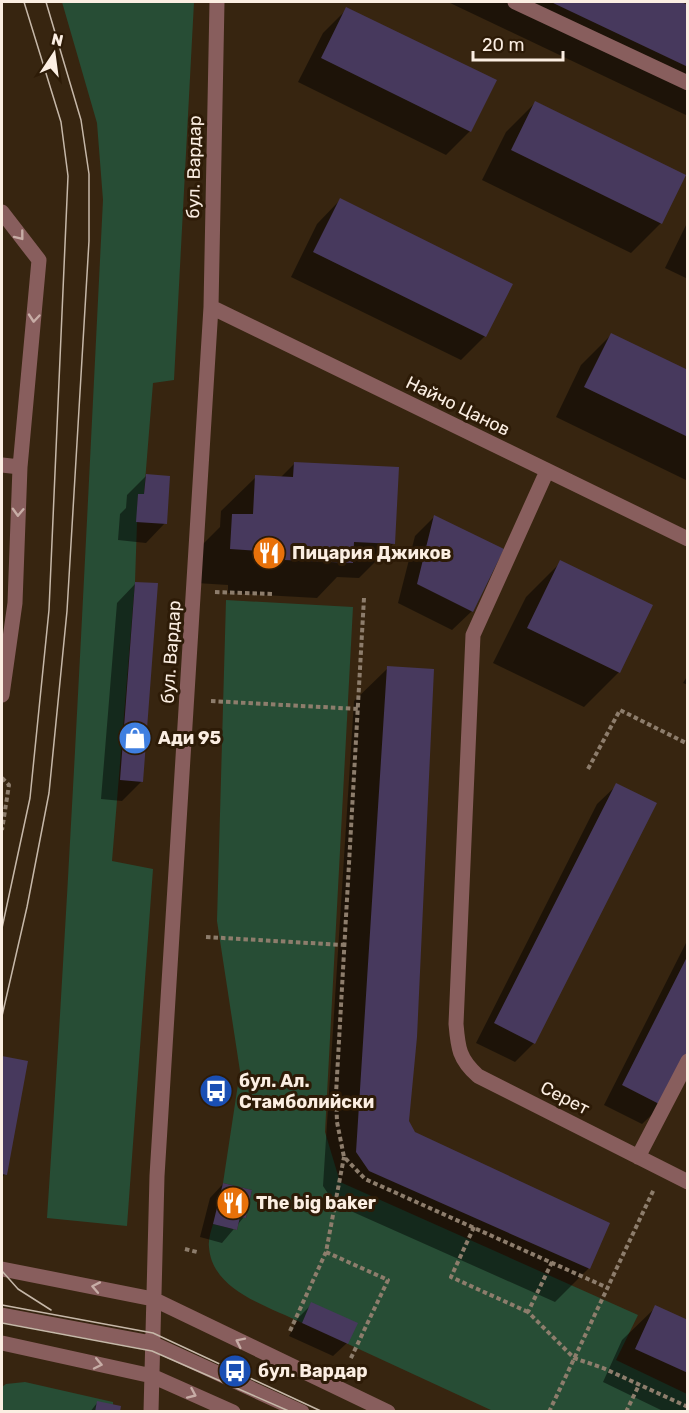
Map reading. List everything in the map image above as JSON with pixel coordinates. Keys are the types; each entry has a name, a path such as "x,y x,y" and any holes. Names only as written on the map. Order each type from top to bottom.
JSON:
{"street":[{"name":"бул. Вардар","path":"151,1412 157,1176 211,307 217,2"},
{"path":"515,2 687,83"},
{"path":"2,212 39,260 20,467 15,603 2,695"},
{"name":"Найчо Цанов","path":"211,307 687,539"},
{"path":"2,465 20,467"},
{"name":"Серет","path":"547,471 473,635 456,1024 458,1047 465,1064 478,1076 687,1182"},
{"path":"638,1157 687,1061"},
{"path":"2,1269 153,1299 388,1412"},
{"path":"2,1315 152,1343 302,1412"},
{"path":"2,1343 152,1376 232,1412"}],"path":[{"path":"215,592 273,594"},
{"path":"290,1331 326,1252 344,1157 337,1122 336,1094 364,598"},
{"path":"211,701 358,709"},
{"path":"588,769 620,710 687,744"},
{"path":"2,777 9,785 2,830"},
{"path":"206,937 344,945"},
{"path":"344,1157 365,1179 608,1288"},
{"path":"549,1412 664,1170"},
{"path":"474,1227 451,1277 528,1312 574,1358 603,1368 687,1407"},
{"path":"185,1249 196,1252"},
{"path":"326,1252 388,1280 350,1360"},
{"path":"528,1312 552,1262"},
{"path":"626,1412 639,1385"}],"green space":[{"path":"62,2 194,2 174,380 153,383 144,494 138,494 135,582 112,861 153,869 127,1226 47,1218 84,582 103,200 97,123"},
{"path":"226,600 353,607 325,1132 340,1182 638,1315 616,1360 687,1394 687,1411 493,1411 348,1344 312,1303 302,1323 258,1303 231,1286 212,1262 209,1244 213,1224 237,1230 240,1217 246,1218 252,1190 223,1183 240,1071 217,921"},
{"path":"25,1382 113,1402 113,1411 2,1412 2,1387 6,1384"}],"building":[{"path":"551,2 681,2 688,5 688,67"},
{"path":"346,7 497,80 471,132 321,58"},
{"path":"535,101 686,175 662,224 511,150"},
{"path":"340,198 513,284 486,337 313,252"},
{"path":"611,333 688,370 688,437 584,387"},
{"path":"294,462 399,467 395,544 354,542 353,563 262,559 262,551 230,549 232,514 253,514 255,475 293,477"},
{"path":"146,474 170,476 167,524 136,522 138,494 144,494"},
{"path":"434,515 504,549 473,612 417,584"},
{"path":"560,560 653,605 620,673 527,628"},
{"path":"135,582 158,583 143,782 120,780"},
{"path":"387,666 434,669 417,1037 409,1121 415,1132 610,1223 590,1269 369,1171 356,1152"},
{"path":"616,783 657,803 535,1044 494,1023"},
{"path":"688,955 688,1057 663,1106 622,1085"},
{"path":"2,1056 28,1061 7,1175 2,1174"},
{"name":"The big baker","path":"223,1183 252,1190 246,1218 240,1217 237,1230 213,1224"},
{"path":"311,1302 358,1323 348,1344 302,1323"},
{"path":"655,1305 688,1320 688,1373 635,1349"},
{"path":"97,1401 121,1406 120,1412 95,1412"}],"tram line":[{"path":"2,928 30,798 49,610 68,176 61,122 24,2"},
{"path":"2,1016 27,907 49,793 67,611 89,241 89,174 81,120 46,2"},
{"path":"2,1271 18,1289 51,1310"},
{"path":"2,1305 153,1333 323,1412"},
{"path":"2,1323 152,1351 291,1412"}],"place":[{"name":"Пицария Джиков","path":"269,553"},
{"name":"Ади 95","path":"135,738"},
{"name":"бул. Ал. Стамболийски","path":"216,1091"},
{"name":"The big baker","path":"233,1203"},
{"name":"бул. Вардар","path":"235,1371"}]}
